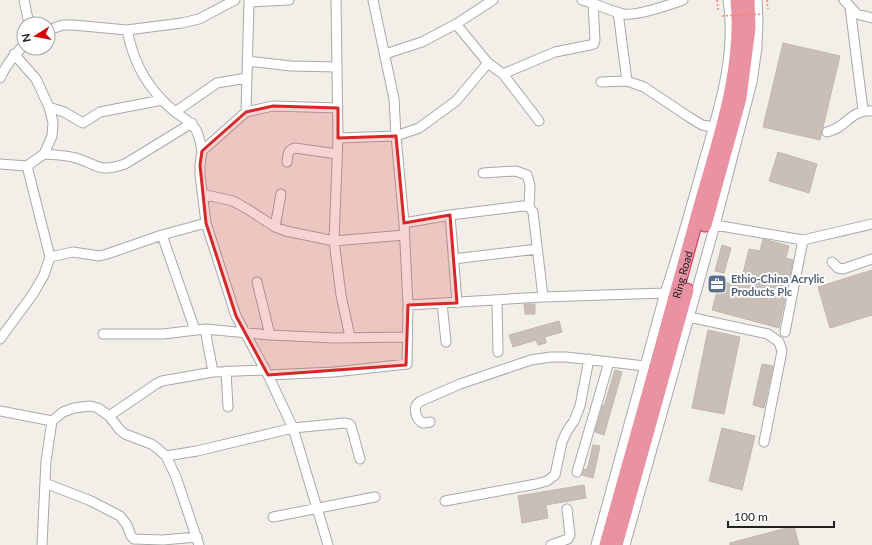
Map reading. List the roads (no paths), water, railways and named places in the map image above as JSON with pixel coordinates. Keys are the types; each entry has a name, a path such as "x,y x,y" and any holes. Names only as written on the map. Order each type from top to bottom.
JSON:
{"highway":[{"name":"Ring Road","path":"606,545 729,101 739,41 737,0"},
{"name":"Ring Road","path":"625,544 740,98 749,28 748,0"}],"street":[{"path":"24,0 27,16"},
{"path":"246,112 248,61 247,1 289,0"},
{"path":"336,0 338,138 334,241 340,295 350,337"},
{"path":"109,416 162,381 213,372 334,372 406,365 408,359 408,305 404,223 394,99 373,0"},
{"path":"385,54 422,42 456,24 493,0"},
{"path":"582,0 593,2 624,14 631,14 683,0"},
{"path":"596,545 665,293 718,110 727,67 730,40 728,0"},
{"path":"625,544 715,225 752,82 757,47 757,0"},
{"path":"56,27 63,25 73,25 127,30 199,19 232,1"},
{"path":"502,74 555,52 594,44 593,2"},
{"path":"847,4 857,14 872,18"},
{"path":"827,132 839,128 858,112 868,110 847,4"},
{"path":"618,12 627,81"},
{"path":"456,24 488,63 502,74 539,121"},
{"path":"127,30 130,46 146,81 162,100 175,112 192,123 200,136 202,151 200,165 206,223 236,316 266,372 293,428 328,545"},
{"path":"0,78 2,65 14,54 36,79 49,107 53,128 52,136 44,154 27,166 0,164"},
{"path":"248,61 292,66 337,67"},
{"path":"338,138 396,136 419,128 456,101 488,63"},
{"path":"175,112 217,83 247,78"},
{"path":"601,82 627,81 644,87 675,109 702,125 713,127"},
{"path":"49,107 64,112 83,123 100,112 162,100"},
{"path":"202,151 246,112 273,106 338,108"},
{"path":"44,154 76,158 98,168 114,168 125,164 192,123"},
{"path":"287,162 288,152 295,148 337,154"},
{"path":"0,338 33,294 44,275 50,257 27,166"},
{"path":"482,173 516,171 527,176 530,185 529,207 533,212 543,297"},
{"path":"202,194 233,201 275,227 286,231 334,241 404,235"},
{"path":"275,227 281,194"},
{"path":"404,223 450,215 523,206 529,207"},
{"path":"450,215 457,303"},
{"path":"50,257 73,252 99,256 162,235 206,223"},
{"path":"715,225 803,240 872,224"},
{"path":"162,235 195,330"},
{"path":"785,332 803,240"},
{"path":"453,259 537,249"},
{"path":"832,262 838,268 842,269 872,258"},
{"path":"257,282 270,335"},
{"path":"408,305 543,297 665,293"},
{"path":"497,300 498,352"},
{"path":"442,303 446,342"},
{"path":"689,317 768,334 778,342 782,351 764,442"},
{"path":"205,329 213,372"},
{"path":"103,334 163,334 205,329 270,335 408,337"},
{"path":"430,422 423,423 418,420 415,410 416,406 421,401 460,384 531,360 551,357 566,357 645,366"},
{"path":"445,501 536,484 551,478 554,475 562,442 574,421 580,406 589,360"},
{"path":"577,472 609,362"},
{"path":"226,371 228,407"},
{"path":"42,545 46,461 52,420 63,412 82,406 98,408 109,416 125,434 151,444 166,456 176,477 198,541 134,539 131,536 127,525 120,516 91,501 45,483"},
{"path":"0,411 52,420"},
{"path":"166,456 197,451 293,428 344,423 350,424 360,459"},
{"path":"273,517 375,498"},
{"path":"551,545 568,539 570,535 567,509"}],"place":[{"name":"Ethio-China Acrylic Products Plc","path":"717,284"}]}
